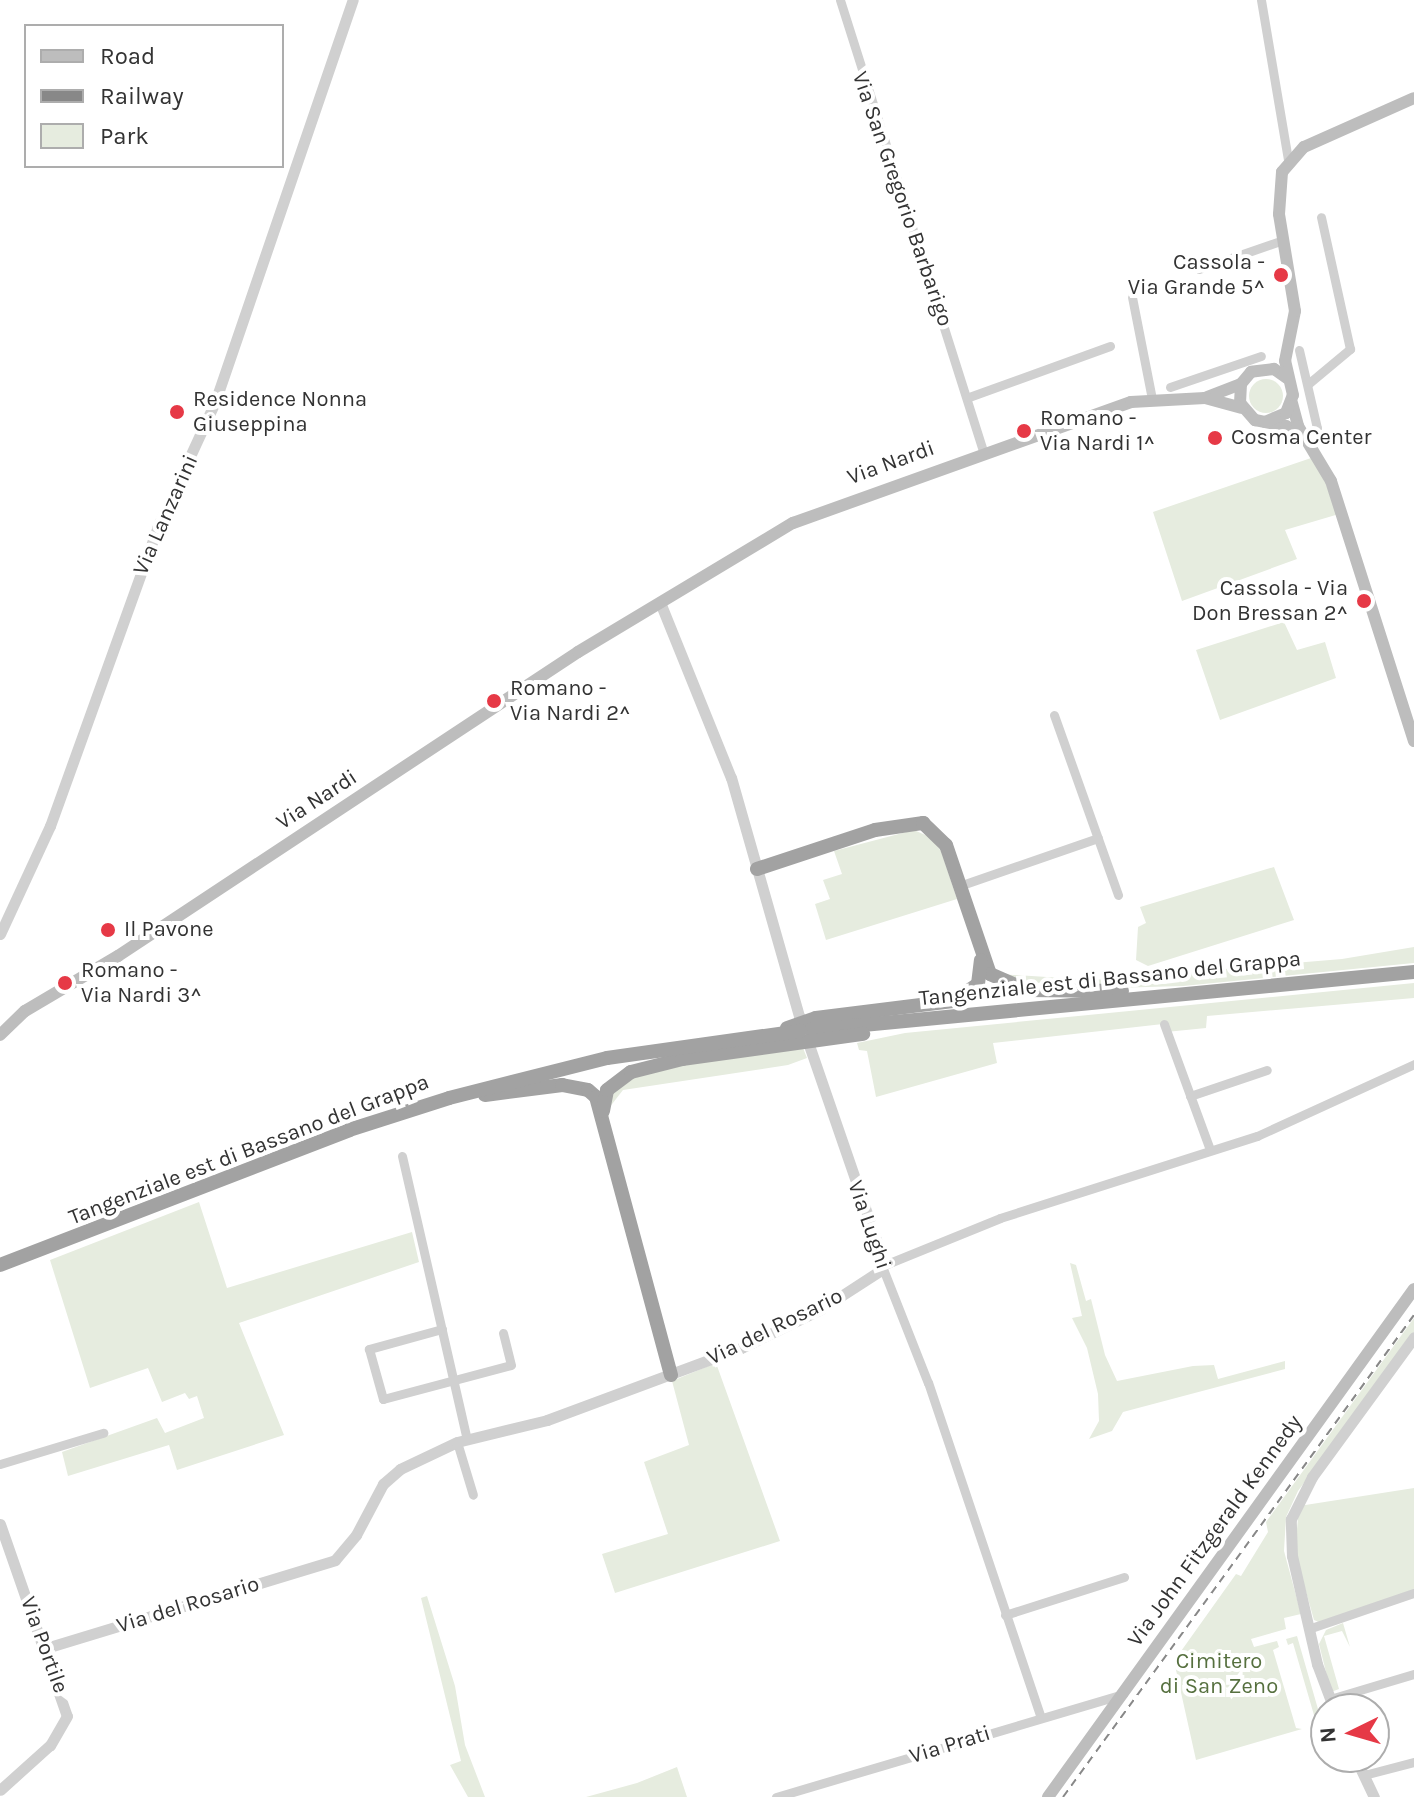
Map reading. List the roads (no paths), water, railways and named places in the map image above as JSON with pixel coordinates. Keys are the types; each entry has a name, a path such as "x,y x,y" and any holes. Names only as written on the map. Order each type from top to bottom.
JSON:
{"highway":[{"path":"757,869 875,830 923,823 946,845 981,960 999,982 1027,990 1149,989 1181,994"},
{"path":"770,1034 816,1018 953,1001 978,984 981,960"},
{"name":"Tangenziale est di Bassano del Grappa","path":"0,1273 45,1251 349,1130 449,1098 607,1058 770,1034 1414,972"},
{"path":"603,1111 607,1090 631,1072 682,1059 856,1035 910,1021"},
{"path":"449,1098 562,1085 588,1090 603,1111 671,1375"},
{"name":"Tangenziale est di Bassano del Grappa","path":"0,1265 45,1251"}],"main road":[{"path":"1414,98 1327,134 1288,159 1278,190 1295,311 1294,346 1287,378 1292,403 1309,444 1331,481 1414,741"},
{"path":"1294,346 1251,372 1241,384 1242,408 1265,422 1286,426 1309,444"},
{"path":"1263,362 1287,378"},
{"name":"Via Nardi","path":"1200,398 1241,384"},
{"name":"Via Nardi","path":"3,1031 45,997 118,956 655,604 793,523 983,452 1152,399 1200,398 1242,408"},
{"path":"1265,422 1281,418 1292,403"},
{"name":"Via John Fitzgerald Kennedy","path":"1048,1797 1414,1289"}],"street":[{"name":"Via Lanzarini","path":"0,934 50,826 157,528 215,402 353,0"},
{"name":"Via San Gregorio Barbarigo","path":"840,0 882,142 969,397 983,452"},
{"path":"1261,0 1288,159"},
{"path":"1308,384 1350,349 1321,217"},
{"path":"1199,269 1283,240"},
{"path":"1132,297 1152,399"},
{"path":"969,397 1110,346"},
{"path":"1294,346 1308,384 1317,428 1309,444"},
{"path":"1170,387 1263,362"},
{"path":"1194,379 1200,398"},
{"name":"Via Lughi","path":"655,604 719,742 799,1016 882,1266 928,1383 1041,1718"},
{"path":"1054,715 1118,895"},
{"path":"959,886 1098,838"},
{"path":"1164,1024 1210,1150"},
{"name":"Via del Rosario","path":"46,1648 335,1560 356,1535 383,1484 400,1469 462,1441 547,1420 671,1375 821,1309 882,1266 1000,1218 1257,1136 1414,1064"},
{"path":"1190,1096 1267,1070"},
{"path":"402,1156 453,1380 473,1495"},
{"path":"442,1329 369,1349 383,1399 511,1365 503,1333"},
{"path":"1329,1693 1290,1542 1296,1504 1414,1337"},
{"path":"0,1464 103,1433"},
{"name":"Via Portile","path":"0,1524 64,1696 65,1724 50,1745 0,1790"},
{"path":"1005,1615 1124,1577"},
{"path":"1311,1628 1414,1593"},
{"path":"1362,1693 1414,1674"},
{"name":"Via Prati","path":"776,1797 1123,1694"},
{"path":"1374,1797 1364,1775 1414,1762"}],"railway":[{"path":"1063,1797 1414,1315"}],"place":[{"name":"Cassola - Via Grande 5^","path":"1281,275"},
{"name":"Residence Nonna Giuseppina","path":"177,412"},
{"name":"Romano - Via Nardi 1^","path":"1024,431"},
{"name":"Cosma Center","path":"1215,438"},
{"name":"Cassola - Via Don Bressan 2^","path":"1364,601"},
{"name":"Romano - Via Nardi 2^","path":"494,701"},
{"name":"Il Pavone","path":"108,930"},
{"name":"Romano - Via Nardi 3^","path":"65,983"}],"park label":[{"name":"Cimitero di San Zeno","path":"1219,1674"}]}
